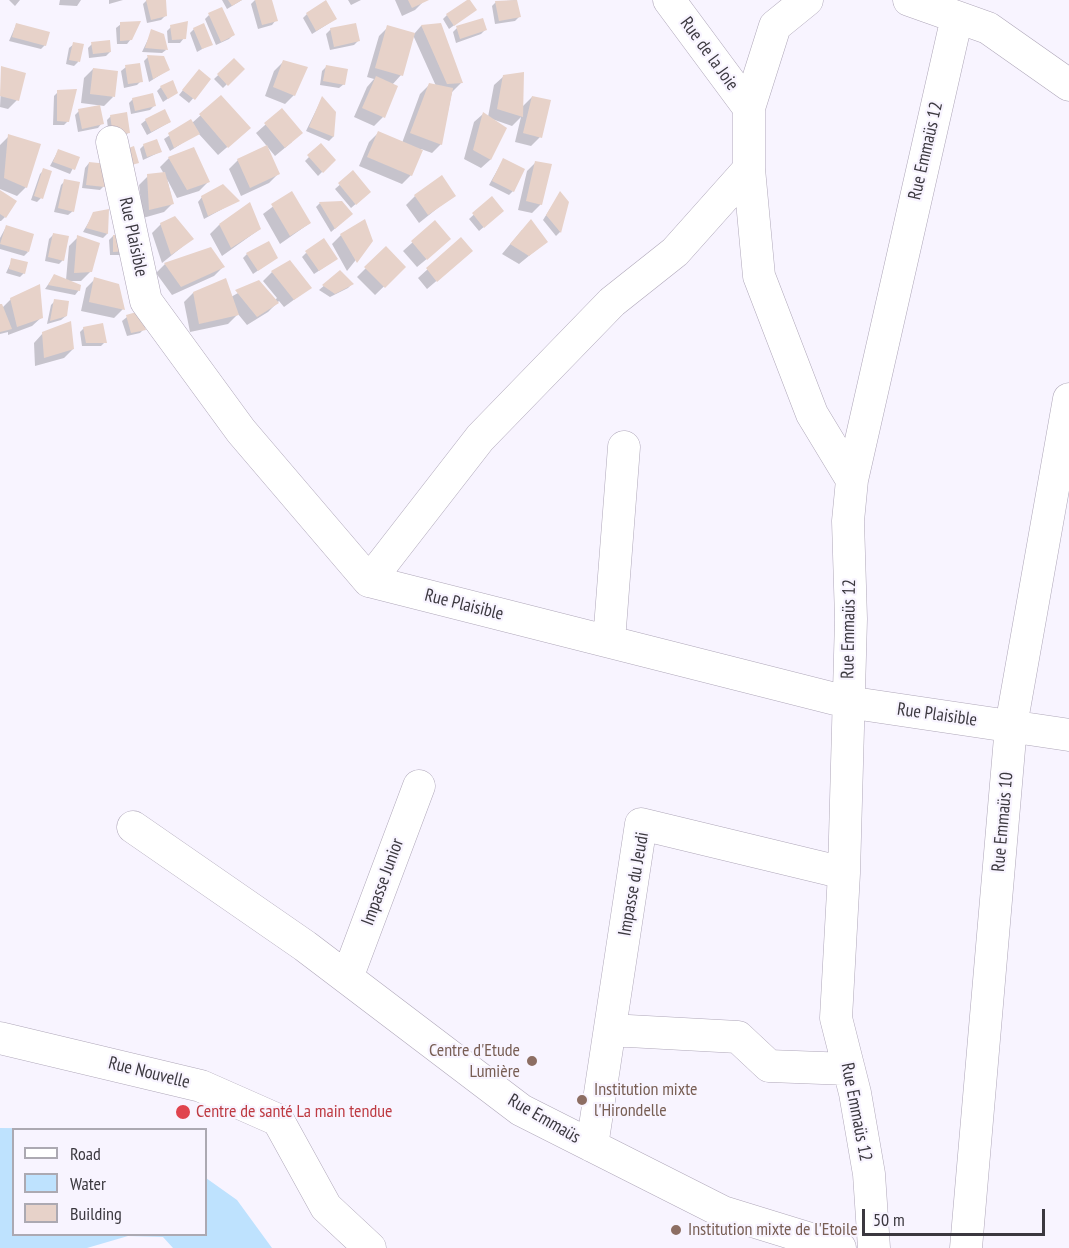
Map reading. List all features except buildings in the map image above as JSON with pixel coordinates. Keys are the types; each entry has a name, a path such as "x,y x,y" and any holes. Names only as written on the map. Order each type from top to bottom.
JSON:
{"street":[{"name":"Rue de la Joie","path":"669,0 749,108"},
{"path":"807,0 775,26 749,108 749,168 759,276 812,414 852,480"},
{"path":"909,0 988,28 1069,85"},
{"name":"Rue Emmaüs 12","path":"873,1248 869,1174 849,1069 836,1018 844,873 851,619 848,520 852,480 957,17"},
{"name":"Rue Plaisible","path":"112,142 146,301 241,431 369,581 847,702 1069,735"},
{"path":"369,581 480,438 612,302 675,252 749,168"},
{"name":"Rue Emmaüs 10","path":"966,1248 1011,726 1069,399"},
{"path":"609,641 624,447"},
{"name":"Impasse Junior","path":"347,978 419,786"},
{"name":"Impasse du Jeudi","path":"592,1146 641,824 844,873"},
{"name":"Rue Emmaüs","path":"133,827 347,978 521,1110 723,1212 840,1248"},
{"path":"610,1030 738,1037 769,1066 849,1069"},
{"name":"Rue Nouvelle","path":"0,1038 201,1086 278,1120 326,1207 370,1248"}],"water":[{"path":"0,1128 12,1128 12,1236 128,1236 87,1248 0,1248"},
{"path":"207,1179 237,1200 272,1248 173,1248 163,1237 128,1236 207,1236"}],"place":[{"name":"Centre d'Etude Lumière","path":"532,1061"},
{"name":"Institution mixte l'Hirondelle","path":"582,1100"},
{"name":"Centre de santé La main tendue","path":"183,1112"},
{"name":"Institution mixte de l'Etoile","path":"676,1230"}]}
